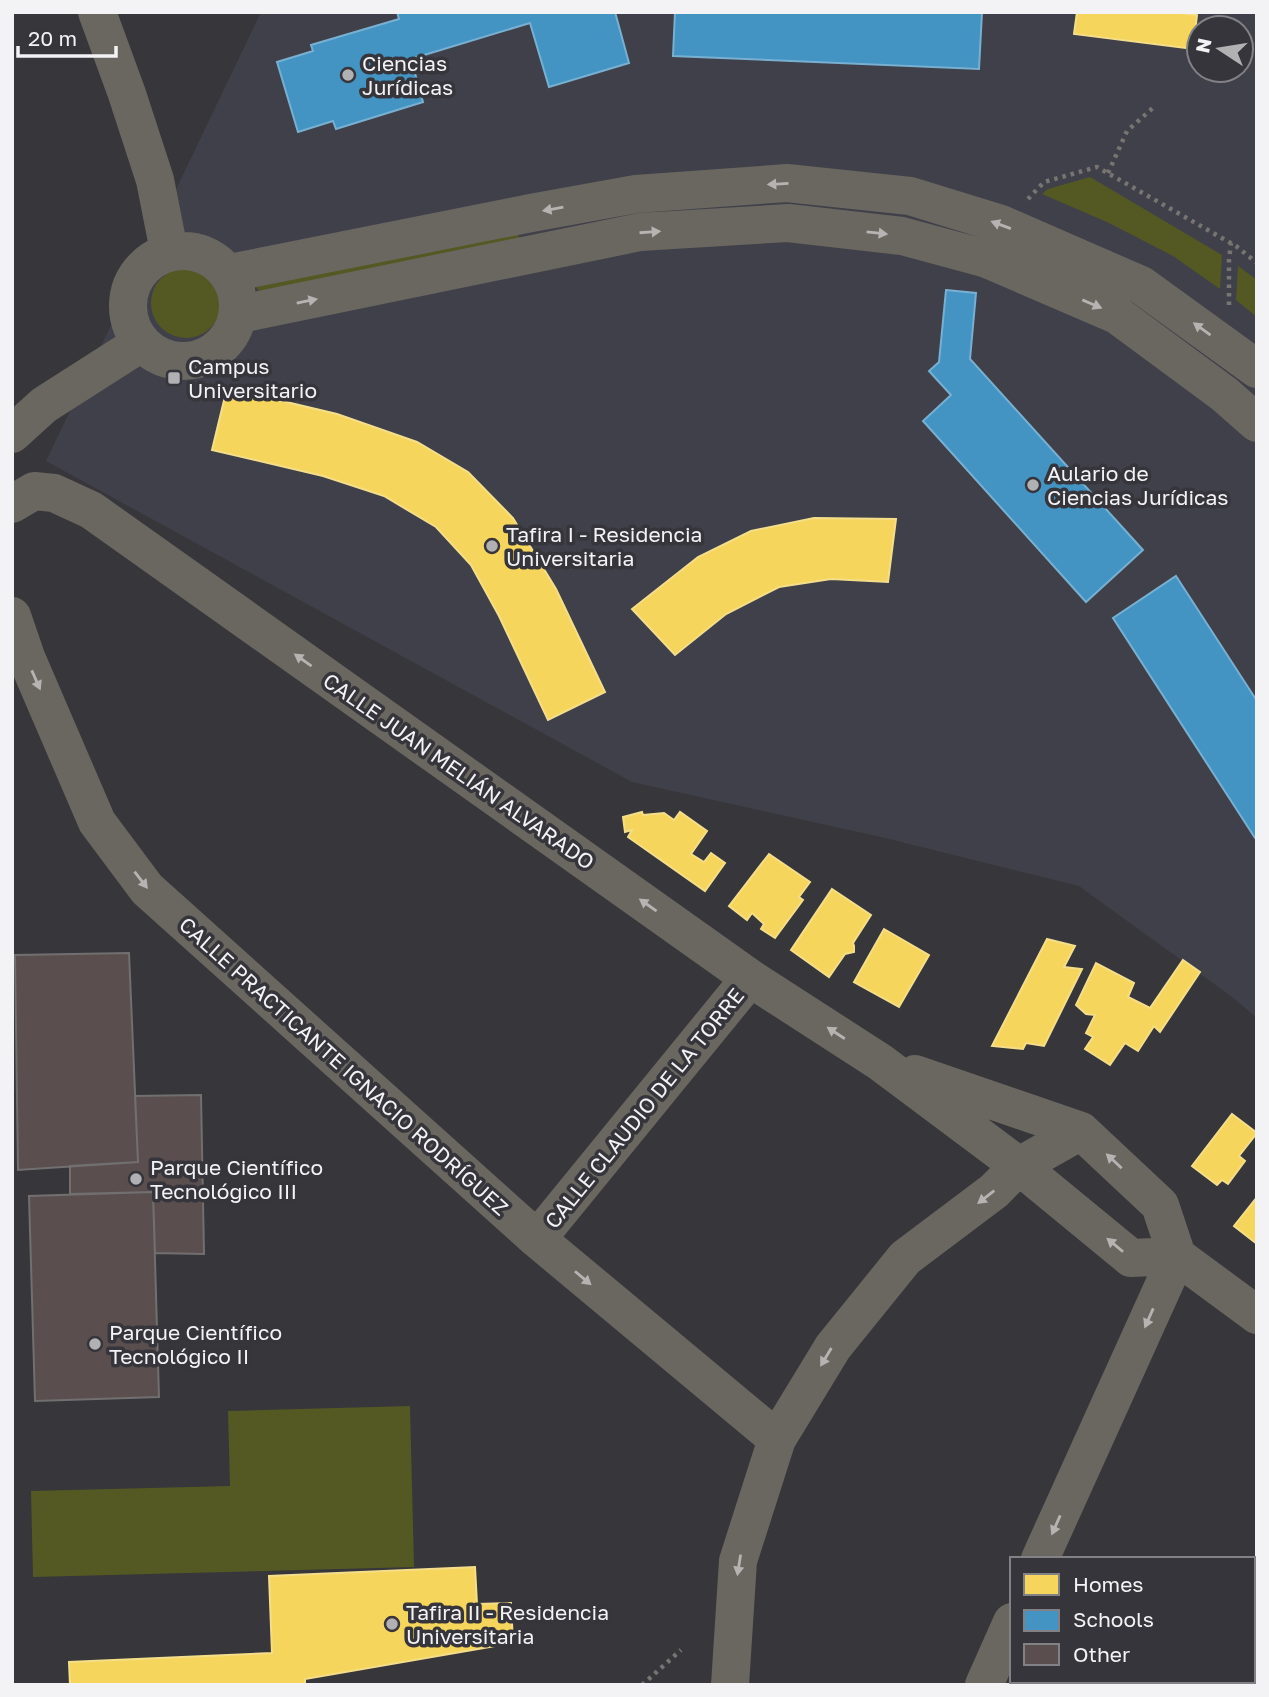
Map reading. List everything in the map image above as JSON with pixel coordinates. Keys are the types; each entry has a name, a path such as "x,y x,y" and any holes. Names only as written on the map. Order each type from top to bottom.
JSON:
{"street":[{"path":"97,12 155,180 169,251"},
{"path":"230,273 636,194 788,183 910,196 1000,224 1140,285 1242,358"},
{"path":"240,314 640,232 788,223 902,236 999,264 1117,315 1224,394 1257,423"},
{"path":"169,251 203,252 230,273 240,314 226,345 196,362 163,359 141,343 129,319 130,290 144,266 169,251"},
{"path":"12,434 44,405 141,343"},
{"name":"CALLE JUAN MELIÁN ALVARADO","path":"23,497 54,493 91,510 750,978 880,1062 1020,1166 1130,1258 1177,1256 1160,1205 1081,1131 880,1062"},
{"name":"CALLE PRACTICANTE IGNACIO RODRÍGUEZ","path":"12,616 26,657 97,822 147,890 537,1239 777,1440"},
{"name":"CALLE CLAUDIO DE LA TORRE","path":"537,1239 750,978"},
{"path":"730,1685 738,1561 777,1440 832,1347 905,1258 994,1191 1020,1166 1081,1131"},
{"path":"1042,1557 1177,1256 1257,1315"},
{"path":"995,1680 1010,1629"}],"path":[{"path":"1108,173 1126,131 1155,106"},
{"path":"1039,186 1097,167 1231,243 1257,263"},
{"path":"1231,243 1229,260 1242,358"},
{"path":"642,1685 681,1650"}],"shaded area":[{"path":"261,12 1257,12 1257,1018 1079,886 881,837 632,782 46,461"}],"green space":[{"path":"1090,177 1222,255 1220,289 1173,256 1109,223 1042,194 1048,189"},
{"path":"517,229 521,245 261,293 256,287"},
{"path":"1238,266 1257,280 1257,317 1236,300"},
{"path":"186,268 205,274 215,284 221,303 215,322 205,332 186,338 167,332 157,322 151,303 157,284 167,274"},
{"path":"410,1406 414,1567 33,1577 31,1491 230,1486 228,1411"}],"building: Homes":[{"path":"1077,12 1189,14 1185,14 1185,48 1074,34"},
{"name":"Tafira I - Residencia Universitaria","path":"227,388 337,414 417,442 468,472 513,518 556,589 605,692 548,720 499,616 471,565 436,527 384,496 323,476 212,450"},
{"name":"Tafira I - Residencia Universitaria","path":"814,518 896,519 888,582 831,579 779,587 726,614 675,655 632,609 698,557 751,531"},
{"path":"642,812 643,815 664,813 674,820 680,812 707,831 691,854 704,862 711,853 725,863 705,891 628,837 632,830 625,832 623,817"},
{"path":"769,854 810,882 799,897 803,900 775,938 761,929 764,924 752,913 747,920 729,906"},
{"path":"832,889 871,915 853,943 854,952 845,954 829,977 791,950"},
{"path":"884,929 929,955 899,1007 854,982"},
{"path":"1047,939 1075,946 1064,967 1082,969 1044,1046 1026,1043 1023,1049 992,1046"},
{"path":"1183,960 1200,972 1160,1032 1154,1026 1138,1051 1125,1043 1110,1065 1085,1049 1093,1037 1086,1033 1095,1015 1086,1014 1076,1005 1096,963 1134,983 1128,997 1150,1008"},
{"path":"1232,1114 1257,1133 1239,1156 1245,1161 1228,1184 1222,1180 1217,1185 1192,1166"},
{"path":"1257,1197 1257,1244 1234,1226"},
{"name":"Tafira II - Residencia Universitaria","path":"475,1567 477,1604 511,1603 513,1643 305,1679 305,1685 70,1685 69,1662 272,1653 269,1576"}],"building: Schools":[{"name":"Ciencias Jurídicas","path":"397,12 615,12 629,63 549,87 530,23 411,59 423,102 336,129 333,121 298,132 277,62 313,51 311,45 399,19"},
{"path":"675,12 982,12 979,69 673,56"},
{"name":"Aulario de Ciencias Jurídicas","path":"946,290 976,293 970,359 1143,550 1086,602 923,421 951,395 929,371 939,362"},
{"path":"1176,576 1257,701 1255,838 1113,618"}],"building: Other":[{"path":"129,953 138,1162 18,1170 15,955"},
{"name":"Parque Científico Tecnológico III","path":"201,1095 204,1254 155,1253 153,1192 70,1194 70,1166 138,1162 135,1096"},
{"name":"Parque Científico Tecnológico II","path":"153,1192 159,1397 35,1401 29,1196"}],"place":[{"name":"Ciencias Jurídicas","path":"348,75"},
{"name":"Campus Universitario","path":"174,378"},
{"name":"Aulario de Ciencias Jurídicas","path":"1033,485"},
{"name":"Tafira I - Residencia Universitaria","path":"492,546"},
{"name":"Parque Científico Tecnológico III","path":"136,1179"},
{"name":"Parque Científico Tecnológico II","path":"95,1344"},
{"name":"Tafira II - Residencia Universitaria","path":"392,1624"}]}
